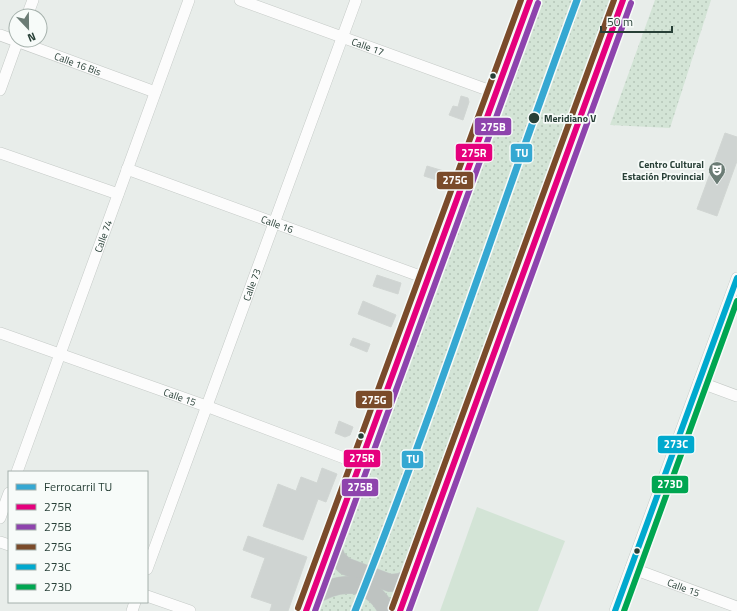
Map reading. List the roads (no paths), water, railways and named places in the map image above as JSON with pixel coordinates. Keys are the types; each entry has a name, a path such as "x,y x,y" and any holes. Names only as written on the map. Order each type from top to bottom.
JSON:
{"highway":[{"path":"308,605 530,0"},
{"path":"400,611 623,0"},
{"path":"331,543 337,558 345,566 357,571 390,583 400,582 414,575"},
{"path":"308,605 329,588 350,585 364,588 373,593 383,603 387,611"}],"street":[{"name":"Calle 74","path":"17,471 189,0"},
{"name":"Calle 17","path":"240,0 496,93"},
{"name":"Calle 73","path":"148,566 356,0"},
{"path":"0,90 15,48"},
{"name":"Calle 16 Bis","path":"37,48 155,92"},
{"path":"0,154 118,194"},
{"name":"Calle 16","path":"127,169 428,279"},
{"path":"615,611 737,278"},
{"name":"Calle 15","path":"0,333 206,406 360,464"},
{"path":"699,382 737,396"},
{"path":"0,518 8,496"},
{"name":"Calle 15","path":"631,568 737,606"},
{"path":"148,596 190,611"}],"rail line":[{"name":"TU","path":"355,611 441,383 577,0"}],"place":[{"name":"Meridiano V","path":"534,118"},
{"name":"Centro Cultural Estación Provincial","path":"717,185"}]}
